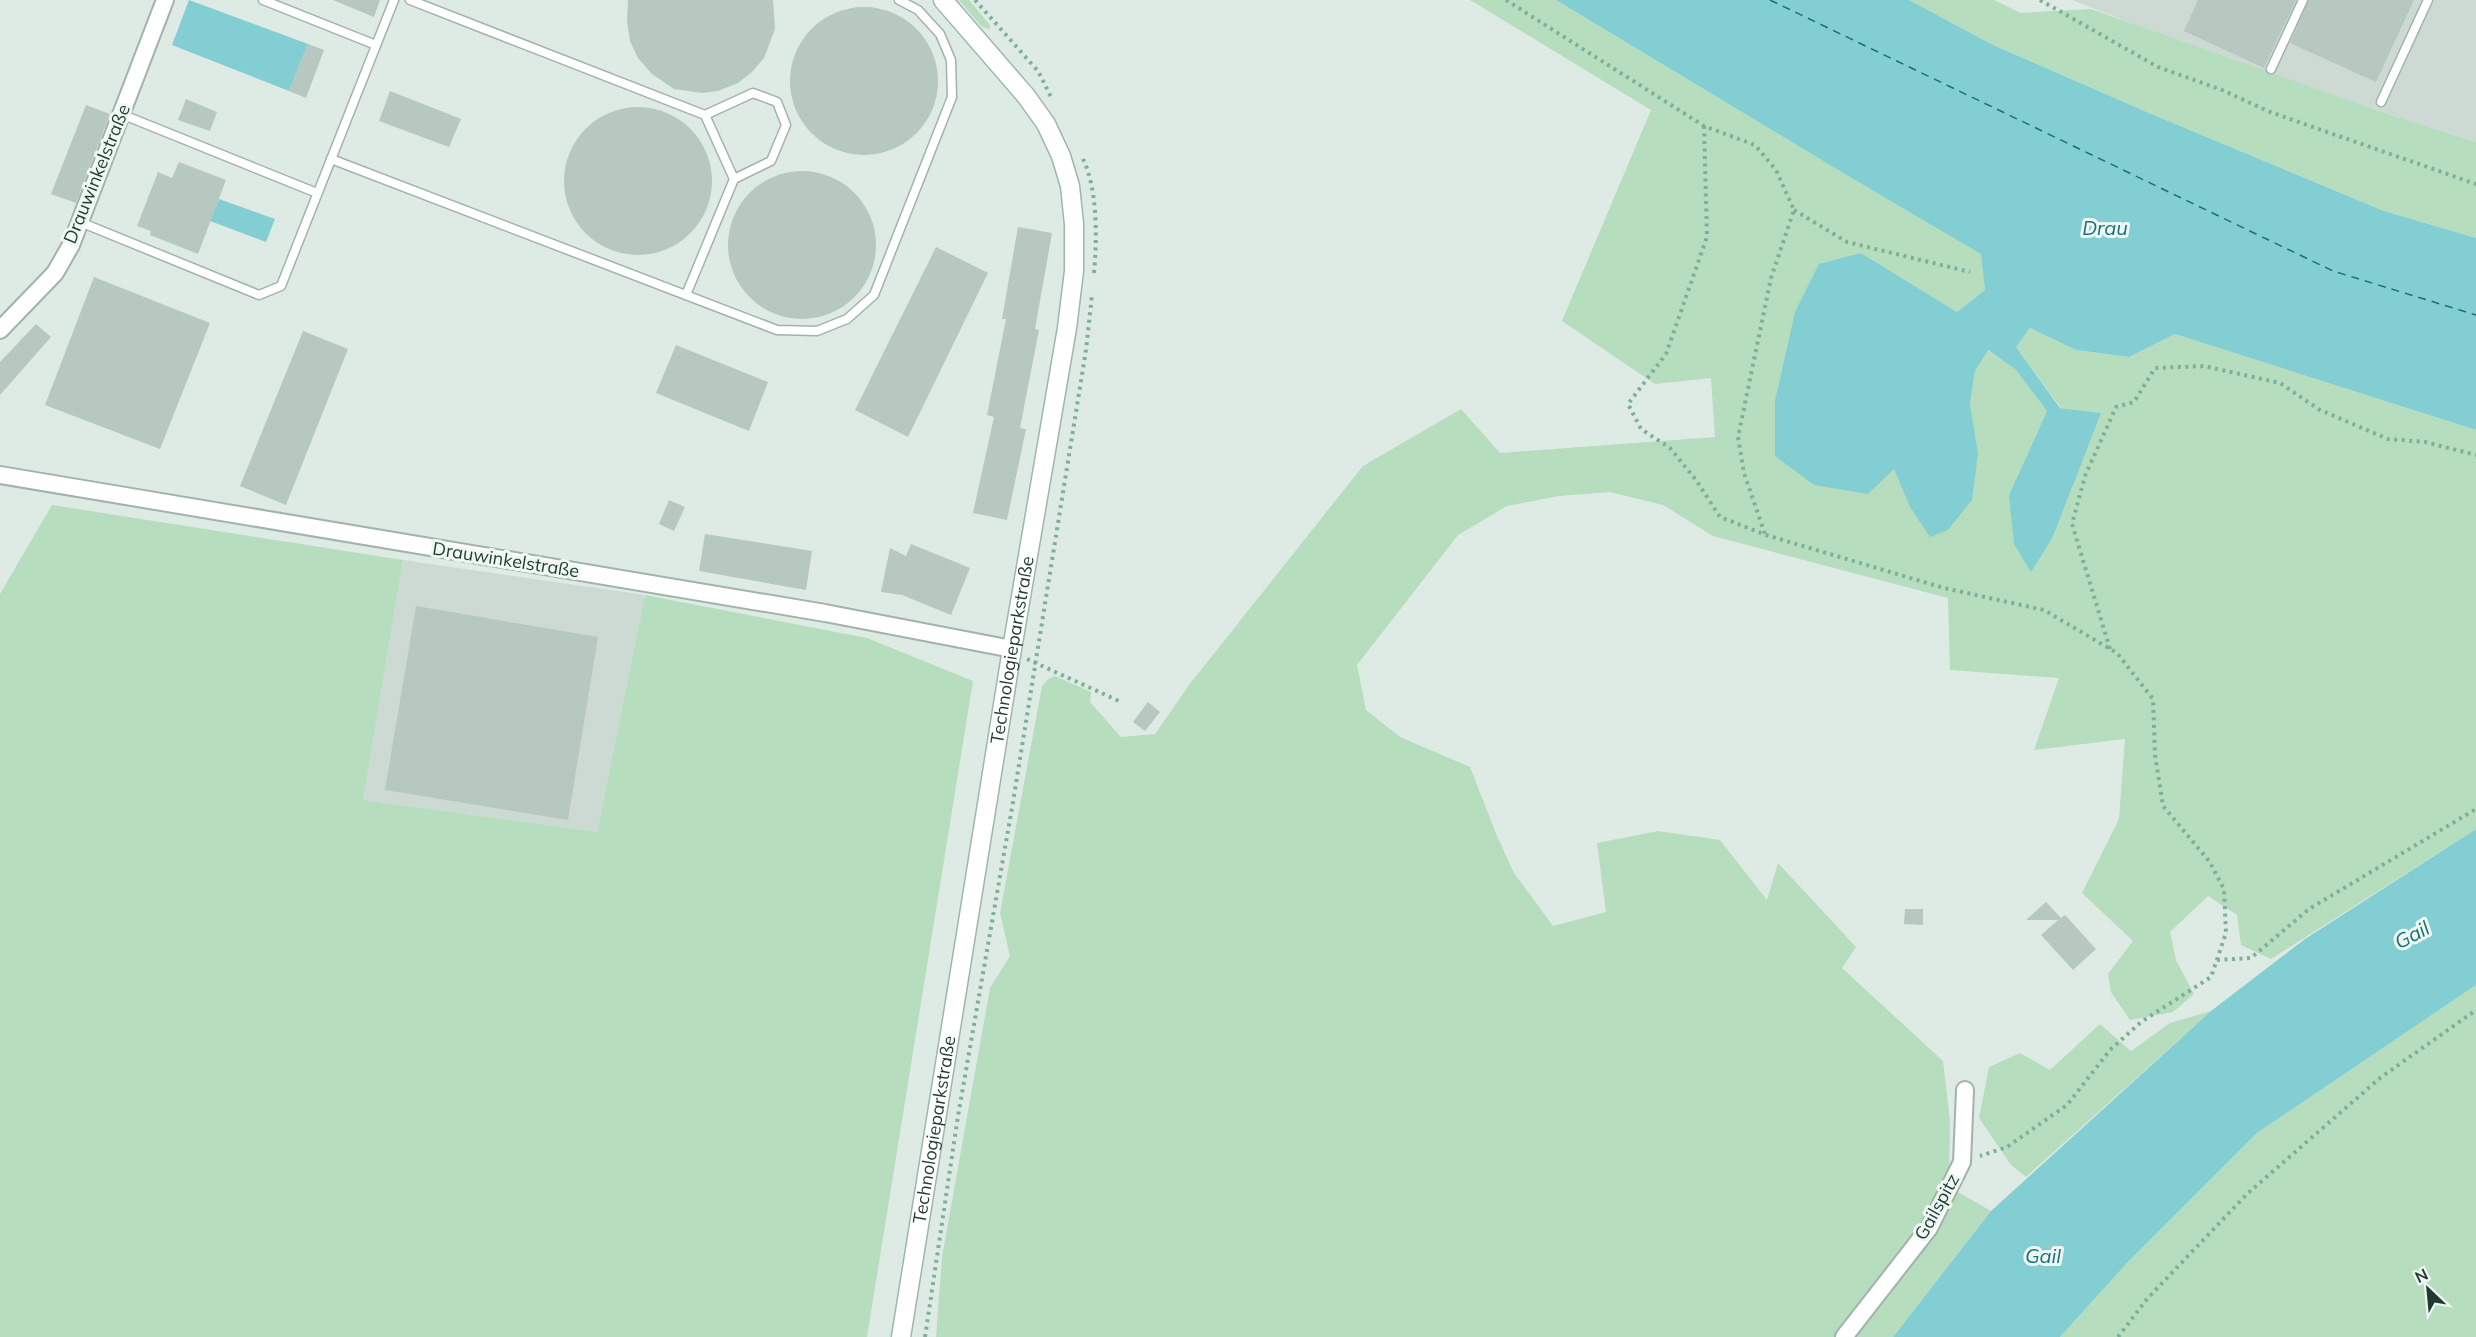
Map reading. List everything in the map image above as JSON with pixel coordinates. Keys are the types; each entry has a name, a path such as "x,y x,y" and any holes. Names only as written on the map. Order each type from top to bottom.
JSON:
{"street":[{"name":"Drauwinkelstraße","path":"0,330 55,273 80,222 165,0"},
{"name":"Technologieparkstraße","path":"902,1337 908,1287 1074,271 1074,224 1070,186 1061,156 1046,124 996,59 943,0"},
{"name":"Drauwinkelstraße","path":"0,475 825,613 1012,649"},
{"name":"Gailspitz","path":"1845,1337 1929,1228 1962,1162 1965,1090"}],"lane":[{"path":"263,0 376,45"},
{"path":"80,222 259,295 280,286 394,0"},
{"path":"410,0 705,115 734,179"},
{"path":"331,159 777,330 817,331 847,319 874,295 952,97 951,60 940,34 918,10 899,0"},
{"path":"2271,69 2303,0"},
{"path":"2381,102 2428,0"},
{"path":"686,295 734,179 771,161 786,125 777,102 753,93 705,115"},
{"path":"121,114 317,193"}],"path":[{"path":"1506,0 1704,126 1755,145 1776,170 1794,210 1847,242 1970,272"},
{"path":"2040,0 2158,67 2222,90 2270,112 2476,184"},
{"path":"1704,126 1707,237 1666,354 1628,404 1641,429 1670,448 1696,480 1720,517 1766,535 1944,588 2044,610 2116,654 2153,699 2155,755 2163,806 2209,861 2223,889 2226,933 2211,977 2140,1022 2110,1050 2067,1105 2007,1148 1962,1162"},
{"path":"1766,535 1744,474 1738,437 1771,278 1794,210"},
{"path":"2110,650 2072,524 2085,476 2116,407 2134,402 2155,368 2204,366 2280,383 2320,410 2388,439 2425,442 2476,455"},
{"path":"1012,649 1035,663 1119,701"},
{"path":"2217,960 2251,958 2309,909 2476,809"},
{"path":"2118,1337 2146,1299 2247,1194 2380,1078 2476,1010"}],"shaded area":[{"path":"2072,0 2476,0 2476,142 2388,114 2156,33"},
{"path":"403,560 645,595 597,832 363,800"}],"green space":[{"path":"959,0 969,0 990,25 990,29 982,27"},
{"path":"1470,0 1556,0 1982,254 1985,290 1957,312 1861,253 1894,468 1910,507 1978,453 1970,404 1975,371 1987,350 2016,370 2047,411 2009,495 2031,572 2052,539 2100,413 2061,408 2016,347 2030,328 2076,350 2129,357 2175,334 2476,430 2476,829 2271,959 2241,945 2237,915 2208,896 2170,932 2176,960 2194,994 2173,1012 2130,1020 2111,992 2108,974 2133,941 2082,893 2119,819 2125,739 2034,750 2059,678 1950,670 1948,598 1713,536 1663,505 1610,492 1559,496 1507,506 1458,535 1357,665 1366,710 1400,737 1470,767 1514,873 1553,926 1606,912 1597,843 1658,831 1720,840 1767,900 1778,863 1856,947 1842,968 1943,1061 1950,1120 1949,1187 1991,1211 1893,1337 936,1337 942,1257 990,988 1010,956 1000,913 1042,686 1048,679 1055,676 1091,692 1090,702 1121,737 1155,734 1189,685 1363,466 1461,409 1500,453 1715,437 1711,378 1655,384 1562,321 1651,110"},
{"path":"1909,0 1994,0 2021,13 2091,9 2388,114 2476,142 2476,238 2384,211 2149,113 1993,45"},
{"path":"52,505 403,560 363,800 597,832 645,595 867,638 973,681 867,1337 0,1337 0,594"},
{"path":"2476,985 2476,1337 2060,1337 2127,1263 2257,1133"},
{"path":"2211,1011 2026,1177 2011,1165 1979,1118 1989,1067 2020,1053 2050,1070 2100,1024 2131,1051 2170,1023"}],"water":[{"path":"189,0 308,44 289,91 172,45"},
{"name":"Drau","path":"1556,0 1909,0 1993,45 2149,113 2384,211 2476,238 2476,430 2175,334 2129,357 2076,350 2030,328 2016,347 2060,408 2101,413 2052,539 2031,572 2014,544 2009,495 2047,411 2016,370 1988,350 1975,371 1970,404 1978,453 1972,500 1948,530 1930,537 1910,507 1894,469 1868,494 1814,485 1775,456 1775,401 1795,312 1819,264 1861,253 1957,312 1985,290 1981,254"},
{"path":"219,199 275,219 266,242 210,221"},
{"name":"Gail","path":"2476,829 2476,985 2257,1133 2127,1263 2060,1337 1893,1337 1991,1211 2211,1011 2305,939"}],"building":[{"path":"333,0 380,0 374,17"},
{"path":"628,0 773,0 775,29 764,58 738,83 718,91 702,93 674,89 652,74 638,58 630,41 627,21"},
{"path":"2198,0 2296,0 2264,68 2184,31"},
{"path":"2309,0 2414,0 2376,82 2290,43"},
{"path":"864,7 892,12 917,28 933,53 938,81 933,109 917,134 892,150 864,155 836,150 811,134 795,109 790,81 795,53 811,28 836,12"},
{"path":"308,44 324,50 306,98 289,91"},
{"path":"390,91 461,119 449,147 379,121"},
{"path":"186,99 217,112 210,131 178,120"},
{"path":"86,105 110,114 76,203 51,194"},
{"path":"638,107 666,112 679,119 690,129 700,140 707,153 712,181 707,209 700,222 690,233 679,243 666,250 638,255 610,250 597,243 586,233 576,222 569,209 564,181 569,153 576,140 586,129 597,119 610,112"},
{"path":"179,162 226,180 198,254 150,235 151,231 137,226 158,172 172,178"},
{"path":"802,171 830,176 843,183 854,193 864,204 871,217 876,245 871,273 864,286 854,297 843,307 830,314 802,319 774,314 761,307 750,297 740,286 733,273 728,245 733,217 740,204 750,193 761,183 774,176"},
{"path":"1018,227 1052,233 1035,329 1039,330 1020,428 1026,429 1007,520 973,513 994,417 987,415 1006,319 1002,319"},
{"path":"936,247 988,273 908,437 855,410"},
{"path":"94,277 210,323 160,449 45,405"},
{"path":"36,324 51,337 0,395 0,362"},
{"path":"303,331 348,349 286,505 240,486"},
{"path":"676,345 768,382 749,431 656,393"},
{"path":"669,500 685,507 674,531 659,524"},
{"path":"705,534 812,551 806,590 699,571"},
{"path":"911,544 970,568 951,615 902,595 881,592 890,548 906,556"},
{"path":"416,606 598,637 568,820 385,790"},
{"path":"1148,702 1160,712 1145,731 1133,722"},
{"path":"2046,902 2061,918 2065,915 2096,949 2073,970 2041,935 2058,920 2026,920"},
{"path":"1905,909 1923,909 1923,925 1904,924"}],"ferry route":[{"path":"1770,0 2333,271 2476,315"}]}
